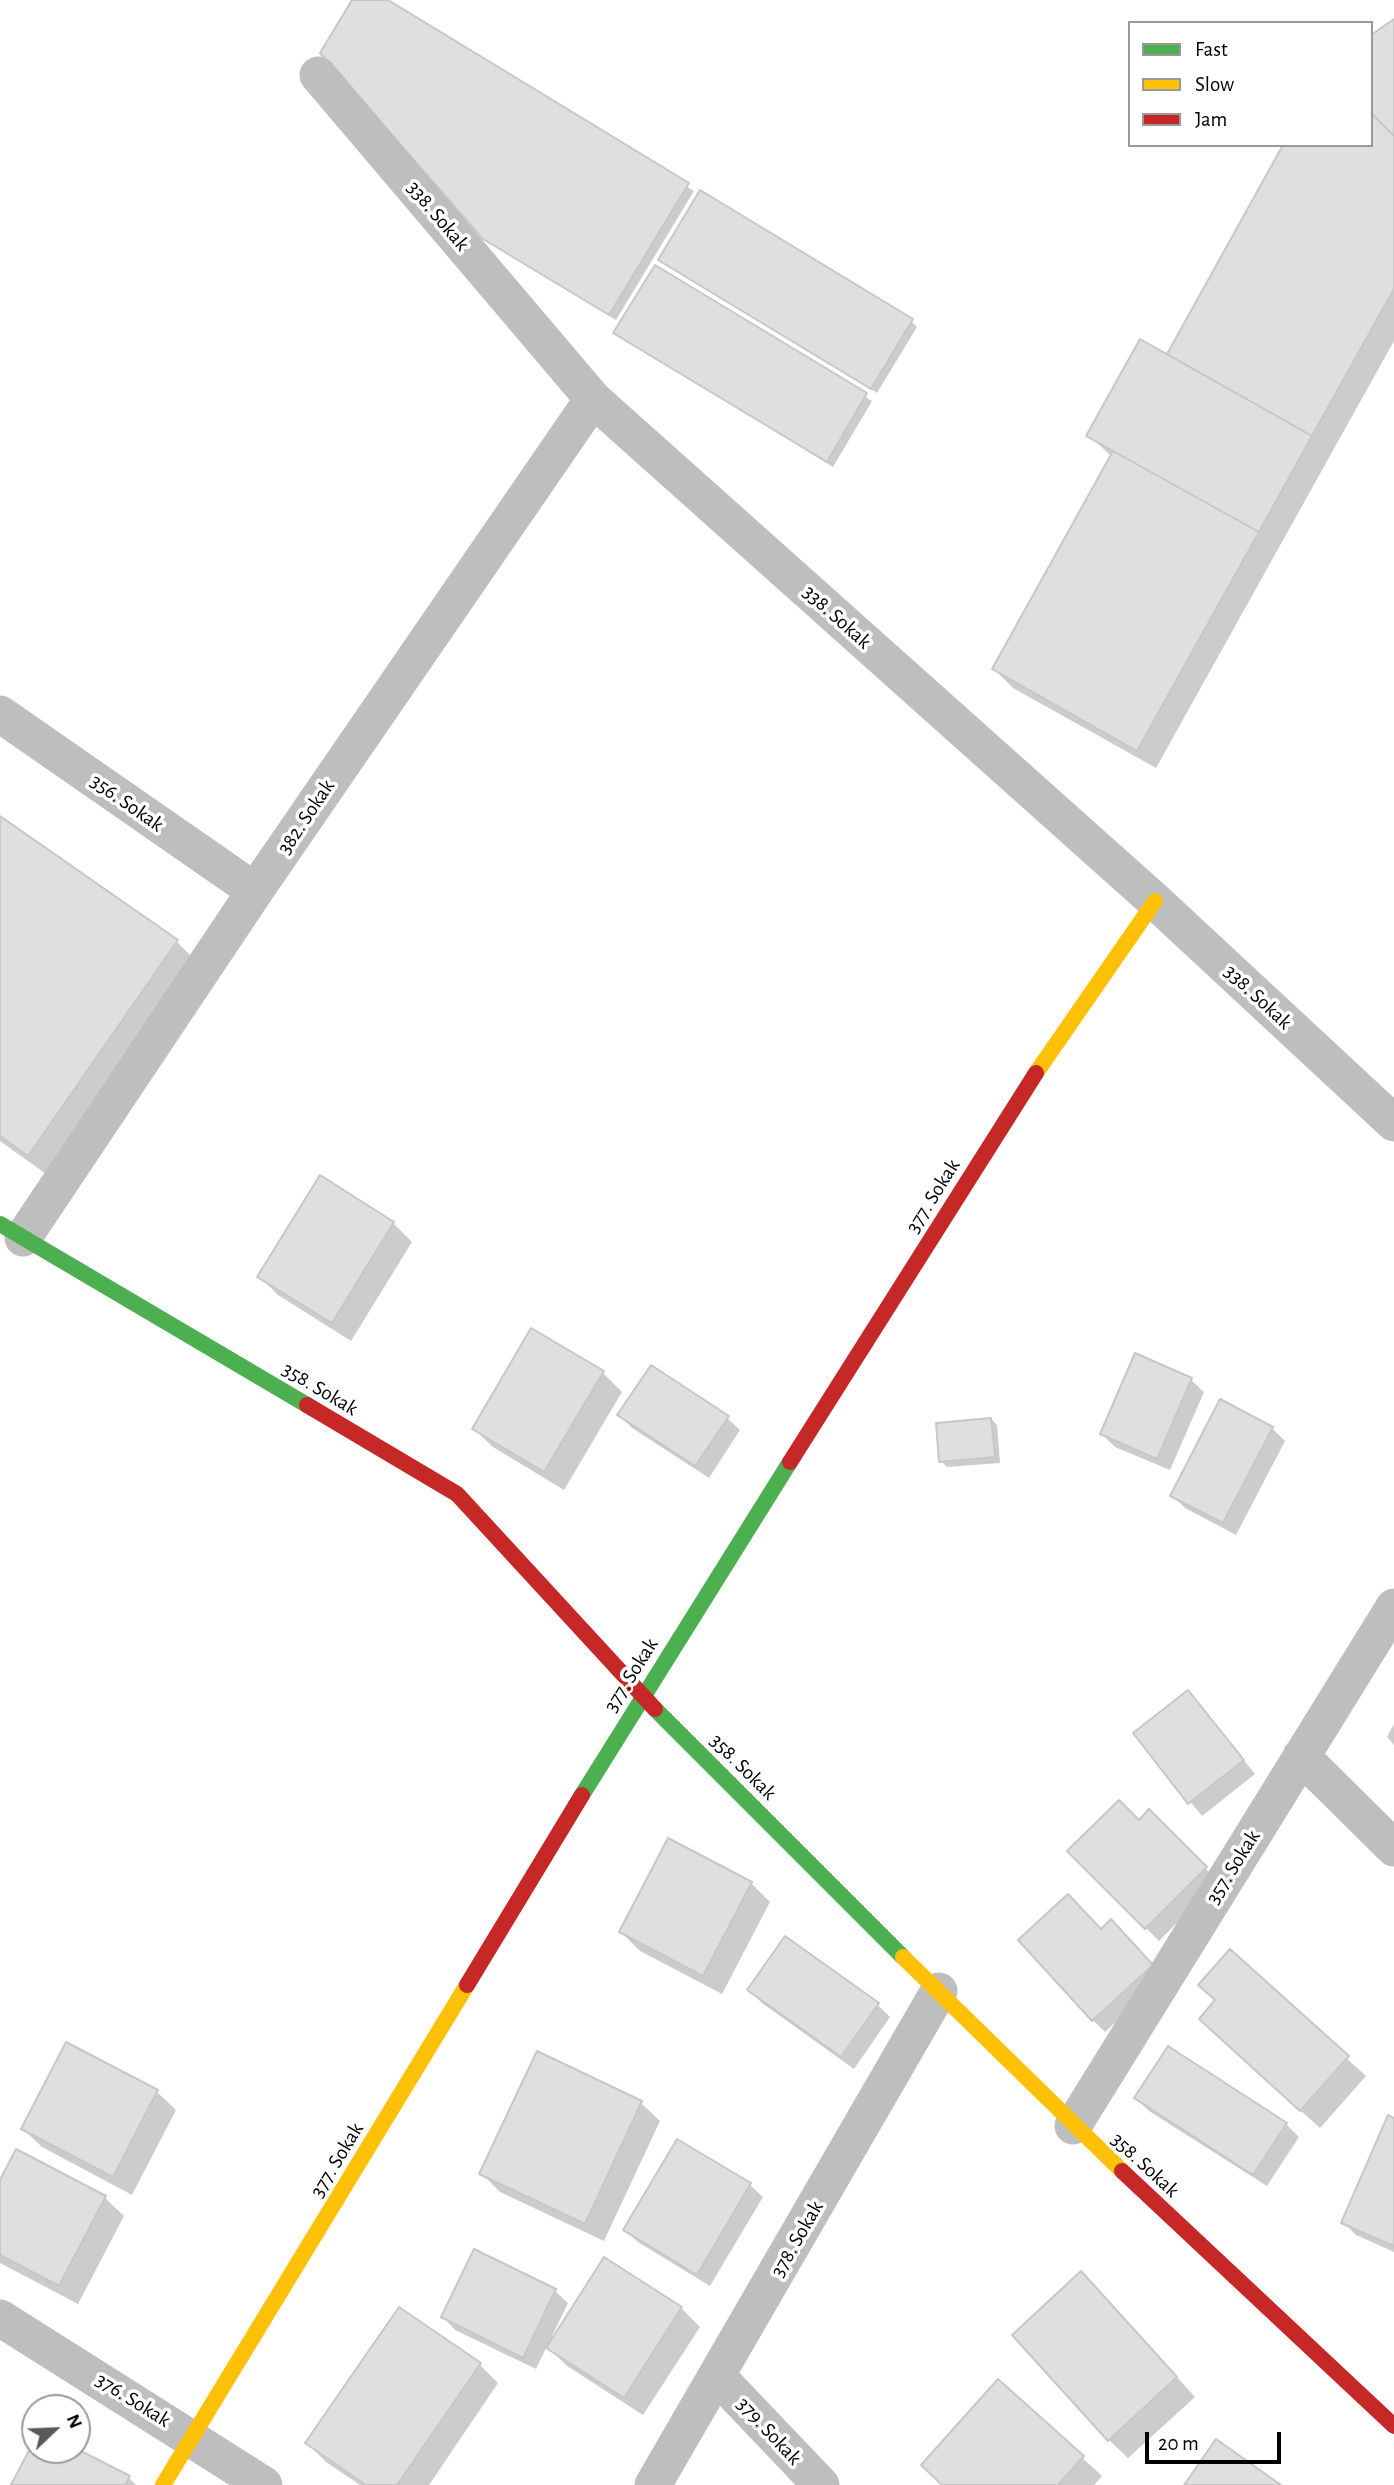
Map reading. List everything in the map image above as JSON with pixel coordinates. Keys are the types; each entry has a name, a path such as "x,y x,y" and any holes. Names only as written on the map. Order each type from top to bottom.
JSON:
{"street":[{"name":"338. Sokak","path":"318,75 593,399 1156,901 1394,1123"},
{"name":"382. Sokak","path":"11,1231 255,891 593,399"},
{"name":"356. Sokak","path":"0,714 255,891"},
{"name":"377. Sokak","path":"163,2485 642,1696 1042,1063 1156,901"},
{"name":"358. Sokak","path":"11,1231 457,1494 642,1696 1073,2126 1394,2426"},
{"name":"357. Sokak","path":"1073,2126 1394,1607"},
{"path":"1301,1756 1394,1849"},
{"name":"378. Sokak","path":"653,2485 718,2377 939,1991"},
{"name":"376. Sokak","path":"0,2318 264,2485"},
{"name":"379. Sokak","path":"718,2377 821,2485"}],"building":[{"path":"352,0 388,0 689,183 609,315 483,239 320,53"},
{"path":"1394,19 1394,136 1373,115 1373,34"},
{"path":"1373,115 1394,136 1394,289 1312,436 1167,354 1282,147 1373,147"},
{"path":"700,190 913,319 871,389 658,260"},
{"path":"655,265 867,393 827,462 613,333"},
{"path":"1140,339 1312,436 1259,532 1086,436"},
{"path":"1113,451 1259,532 1137,751 992,669"},
{"path":"0,816 178,940 28,1156 0,1136"},
{"path":"320,1175 394,1222 332,1323 257,1277"},
{"path":"531,1328 604,1371 544,1472 472,1429"},
{"path":"1135,1353 1192,1378 1157,1459 1100,1434"},
{"path":"651,1365 729,1416 695,1466 617,1415"},
{"path":"1220,1399 1273,1427 1223,1523 1170,1496"},
{"path":"991,1418 995,1457 939,1462 936,1423"},
{"path":"1188,1690 1244,1760 1188,1804 1133,1733"},
{"path":"1119,1800 1139,1820 1149,1809 1207,1867 1145,1929 1067,1851"},
{"path":"668,1838 752,1882 703,1976 619,1932"},
{"path":"1068,1894 1101,1929 1111,1919 1153,1965 1092,2021 1018,1940"},
{"path":"785,1936 879,2003 841,2057 747,1990"},
{"path":"1230,1949 1349,2056 1300,2111 1199,2019 1215,2000 1198,1985"},
{"path":"66,2042 158,2090 113,2177 21,2129"},
{"path":"1168,2046 1287,2123 1253,2175 1134,2098"},
{"path":"537,2051 642,2101 585,2224 479,2174"},
{"path":"1388,2115 1394,2118 1394,2246 1341,2223"},
{"path":"677,2139 751,2183 697,2275 623,2230"},
{"path":"16,2149 106,2196 59,2286 0,2255 0,2180"},
{"path":"474,2249 556,2289 523,2358 441,2317"},
{"path":"604,2257 682,2307 624,2398 546,2348"},
{"path":"1081,2271 1177,2377 1108,2441 1012,2335"},
{"path":"399,2307 481,2363 397,2485 366,2485 305,2443"},
{"path":"998,2379 1084,2456 1058,2485 942,2485 921,2465"},
{"path":"1216,2439 1281,2485 1184,2485"},
{"path":"91,2456 130,2476 125,2485 11,2485 22,2464 91,2464"}],"traffic: fast":[{"path":"0,1224 307,1405"},
{"path":"582,1795 790,1462"},
{"path":"655,1709 903,1957"}],"traffic: slow":[{"path":"1036,1073 1155,901"},
{"path":"903,1957 1122,2171"},
{"path":"163,2485 467,1985"}],"traffic: jam":[{"path":"790,1462 1036,1073"},
{"path":"307,1405 457,1494 655,1709"},
{"path":"467,1985 582,1795"},
{"path":"1122,2171 1394,2426"}]}
